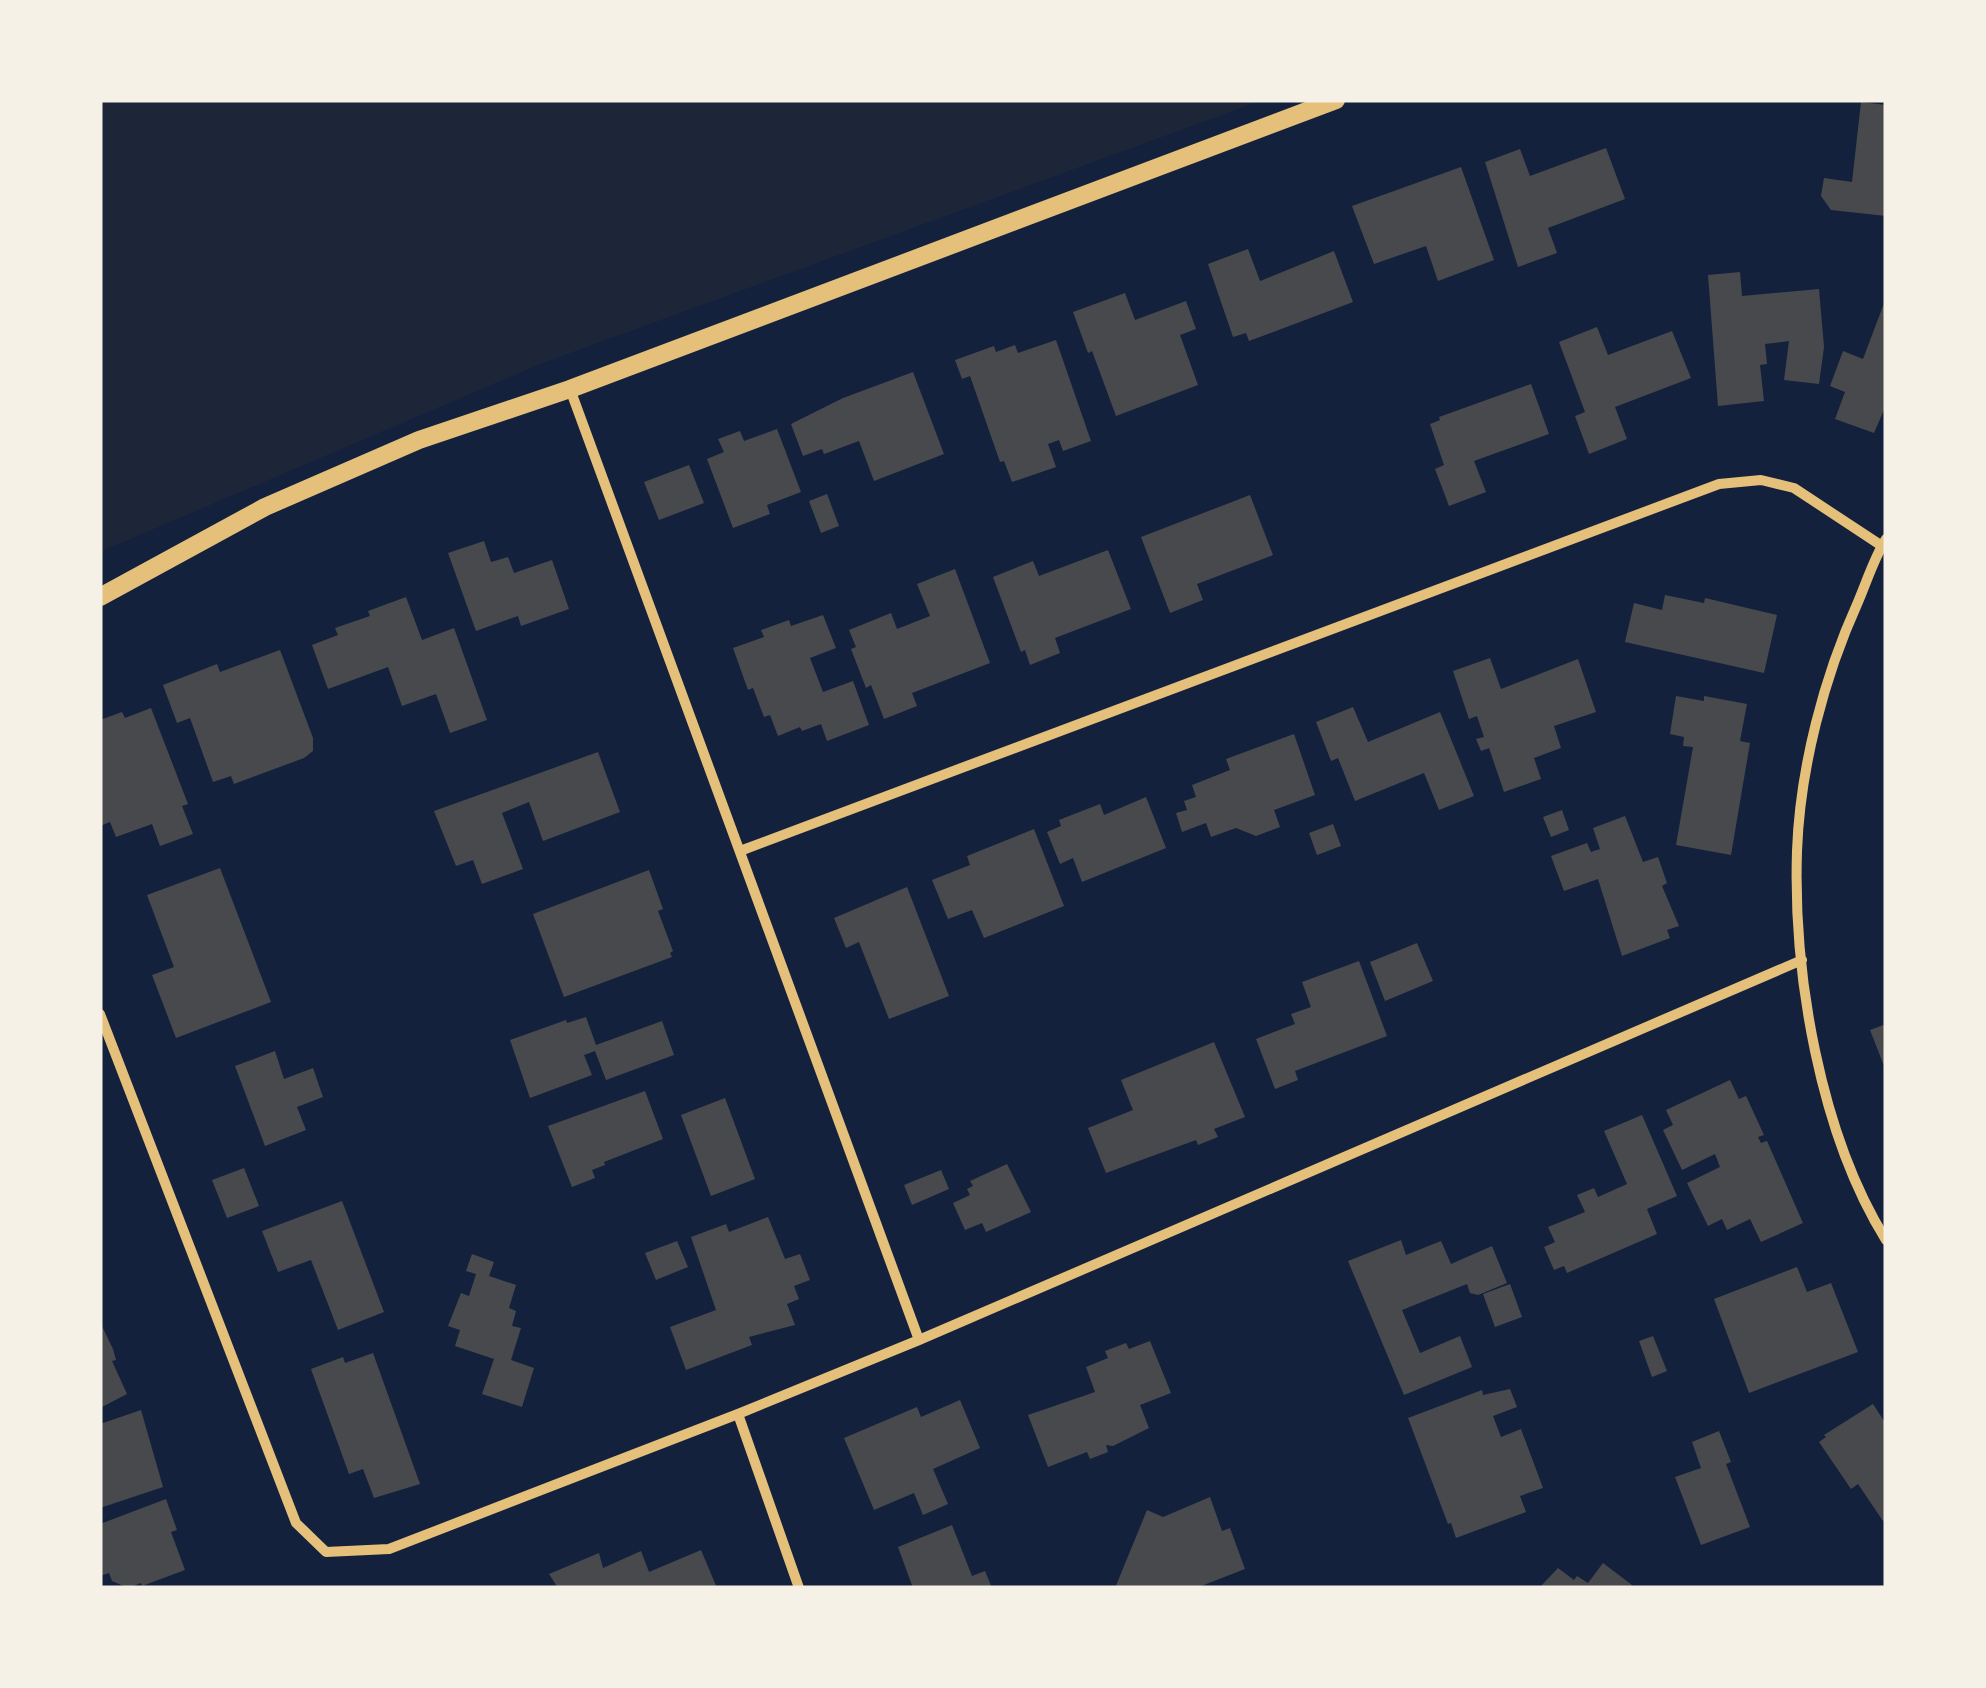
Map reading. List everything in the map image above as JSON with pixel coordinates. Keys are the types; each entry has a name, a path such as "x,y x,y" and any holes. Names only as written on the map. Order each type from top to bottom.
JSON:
{"street":[{"path":"100,597 265,507 419,440 570,389 1336,100"},
{"path":"570,389 919,1340"},
{"path":"740,851 1720,484 1760,480 1794,488 1884,543 1835,653 1810,750 1797,850 1802,960 1816,1053 1842,1145 1886,1240"},
{"path":"100,1014 296,1523 326,1552 389,1549 738,1414 1802,960"},
{"path":"738,1414 800,1588"}],"shaded area":[{"path":"100,100 1263,100 540,364 100,552"}],"building":[{"path":"1861,102 1886,105 1886,216 1831,210 1821,196 1824,178 1852,182"},
{"path":"1606,148 1625,199 1548,228 1557,253 1518,267 1485,162 1520,149 1530,176"},
{"path":"1461,167 1494,260 1438,281 1426,246 1374,264 1352,206"},
{"path":"1248,249 1260,281 1334,251 1353,302 1249,341 1246,333 1233,337 1208,264"},
{"path":"1740,272 1742,296 1819,289 1824,347 1819,384 1784,380 1789,341 1765,344 1767,364 1760,365 1764,401 1718,406 1708,275"},
{"path":"1125,293 1135,320 1186,301 1196,329 1180,335 1198,385 1116,416 1073,312"},
{"path":"1886,298 1886,405 1874,433 1835,419 1845,392 1830,386 1843,351 1863,359"},
{"path":"1597,327 1608,355 1672,331 1691,378 1615,407 1627,439 1589,454 1575,416 1585,412 1559,342"},
{"path":"1056,340 1091,441 1063,451 1059,440 1048,444 1056,467 1012,482 1004,461 1000,462 970,376 962,379 955,360 994,346 996,352 1015,345 1018,353"},
{"path":"913,372 944,454 874,481 859,441 824,454 822,449 803,456 791,424 843,398"},
{"path":"1531,384 1549,434 1474,461 1486,492 1449,506 1435,469 1444,465 1430,424 1439,417"},
{"path":"777,429 801,492 767,505 770,514 733,528 707,459 724,452 718,439 740,431 744,441"},
{"path":"689,465 704,503 659,520 644,482"},
{"path":"827,494 839,526 821,533 809,501"},
{"path":"1250,495 1273,555 1197,584 1203,600 1170,613 1141,537"},
{"path":"484,541 491,562 508,557 514,573 552,560 569,609 521,626 518,616 476,631 448,553"},
{"path":"1108,550 1131,609 1055,638 1060,653 1030,665 1025,650 1021,652 993,577 1033,561 1039,576"},
{"path":"955,569 990,663 912,693 917,706 884,719 871,685 866,688 851,649 856,647 849,630 891,613 897,629 930,616 917,584"},
{"path":"1665,595 1704,603 1705,598 1777,615 1764,673 1625,642 1634,603 1662,610"},
{"path":"406,597 422,640 454,628 487,720 450,733 436,694 402,706 388,667 328,689 312,645 338,635 335,628 370,616 368,611"},
{"path":"823,615 836,648 810,658 823,692 853,681 869,725 827,741 821,724 778,736 770,715 764,717 753,688 748,690 733,648 764,637 761,630 789,620 791,626"},
{"path":"280,650 313,738 313,751 234,784 231,776 213,782 190,718 177,723 163,685 217,664 220,672"},
{"path":"1490,658 1501,689 1578,659 1596,712 1554,726 1561,748 1534,758 1541,779 1504,792 1489,748 1481,751 1476,739 1484,737 1477,716 1469,719 1453,671"},
{"path":"1676,696 1704,701 1704,696 1747,704 1740,741 1750,743 1731,855 1676,845 1693,747 1683,746 1684,737 1670,734"},
{"path":"1353,707 1368,742 1440,712 1474,796 1439,810 1424,773 1355,801 1338,758 1331,761 1316,722"},
{"path":"151,708 188,804 182,806 193,834 160,846 152,824 116,837 110,822 100,826 100,720 122,712 125,718"},
{"path":"1294,734 1315,795 1274,810 1280,827 1256,836 1236,828 1211,837 1206,823 1182,832 1176,813 1187,810 1184,801 1196,797 1192,785 1230,770 1226,759"},
{"path":"598,752 620,812 543,841 529,802 502,813 523,869 482,884 473,860 456,866 434,811"},
{"path":"1146,797 1166,848 1082,882 1073,858 1060,864 1047,832 1061,826 1059,820 1100,804 1104,815"},
{"path":"1562,810 1569,830 1551,837 1543,817"},
{"path":"1625,816 1643,862 1658,857 1667,883 1662,886 1679,926 1667,930 1670,938 1622,956 1598,879 1564,891 1551,856 1587,843 1591,852 1600,849 1593,828"},
{"path":"1333,824 1341,846 1317,855 1309,833"},
{"path":"1034,829 1064,906 984,938 972,910 948,919 932,880 970,865 967,856"},
{"path":"220,868 271,1002 176,1038 152,975 174,967 147,895"},
{"path":"649,870 663,909 658,911 672,957 564,997 533,914"},
{"path":"907,887 949,996 889,1019 859,942 846,948 834,918"},
{"path":"1417,943 1433,981 1385,1001 1370,962"},
{"path":"1359,961 1387,1036 1295,1071 1298,1080 1275,1089 1256,1039 1295,1024 1291,1014 1311,1007 1302,982"},
{"path":"586,1017 596,1045 662,1021 674,1055 606,1080 595,1051 584,1055 592,1075 530,1098 510,1040"},
{"path":"1886,1024 1886,1071 1870,1030"},
{"path":"1214,1042 1245,1117 1214,1129 1218,1137 1198,1145 1196,1140 1106,1173 1088,1128 1133,1110 1121,1080"},
{"path":"275,1051 284,1079 313,1068 323,1097 297,1107 306,1130 265,1146 235,1066"},
{"path":"1730,1080 1739,1099 1746,1096 1764,1135 1758,1137 1761,1143 1767,1141 1803,1223 1761,1242 1750,1219 1727,1230 1722,1219 1708,1226 1687,1183 1720,1167 1715,1154 1682,1170 1663,1130 1673,1125 1666,1110"},
{"path":"645,1091 663,1139 604,1162 605,1165 592,1170 595,1178 572,1187 548,1126"},
{"path":"725,1098 755,1179 711,1196 681,1115"},
{"path":"1642,1115 1677,1196 1647,1209 1657,1234 1567,1273 1564,1266 1554,1270 1544,1247 1555,1242 1548,1227 1585,1212 1577,1195 1594,1188 1598,1197 1627,1184 1604,1131"},
{"path":"1007,1164 1031,1212 986,1232 982,1223 965,1230 953,1203 970,1195 970,1181"},
{"path":"244,1168 259,1206 227,1218 212,1180"},
{"path":"941,1170 949,1189 912,1205 904,1185"},
{"path":"342,1201 384,1312 338,1330 311,1260 278,1272 262,1231"},
{"path":"768,1217 785,1259 800,1254 810,1280 794,1286 799,1299 787,1304 795,1325 749,1337 752,1345 686,1370 670,1327 716,1310 691,1237 726,1224 729,1232"},
{"path":"1401,1240 1406,1255 1441,1241 1451,1264 1492,1246 1507,1283 1478,1295 1470,1293 1467,1284 1402,1310 1420,1353 1460,1336 1472,1367 1404,1395 1348,1261"},
{"path":"677,1241 688,1267 656,1280 645,1253"},
{"path":"472,1254 494,1262 489,1276 516,1285 509,1308 516,1311 512,1326 521,1328 511,1360 534,1368 522,1407 482,1394 494,1359 455,1346 460,1330 448,1326 461,1293 469,1296 476,1274 466,1271"},
{"path":"1797,1267 1807,1292 1831,1283 1858,1352 1749,1393 1714,1299"},
{"path":"1510,1284 1522,1317 1495,1327 1483,1294"},
{"path":"100,1322 127,1394 100,1408"},
{"path":"1653,1336 1667,1371 1652,1377 1639,1341"},
{"path":"1150,1341 1171,1393 1140,1405 1149,1428 1113,1446 1106,1445 1108,1452 1090,1459 1087,1452 1048,1467 1028,1415 1095,1392 1086,1367 1108,1358 1105,1351 1126,1343 1129,1349"},
{"path":"373,1353 420,1484 374,1498 363,1469 349,1474 311,1369 343,1357 345,1363"},
{"path":"1510,1389 1517,1407 1493,1416 1501,1437 1521,1429 1543,1488 1520,1496 1526,1512 1456,1538 1408,1418 1482,1390 1483,1395"},
{"path":"960,1400 980,1448 933,1469 948,1504 923,1515 914,1493 874,1510 844,1438 917,1407 921,1417"},
{"path":"1873,1404 1886,1424 1883,1521 1858,1484 1851,1489 1819,1442"},
{"path":"141,1410 163,1487 100,1508 100,1424"},
{"path":"1719,1431 1731,1462 1726,1464 1750,1527 1701,1545 1675,1477 1701,1468 1692,1442"},
{"path":"1210,1497 1222,1531 1230,1528 1245,1569 1196,1588 1115,1588 1147,1510 1163,1517"},
{"path":"166,1499 177,1530 171,1532 185,1570 128,1588 112,1581 109,1573 100,1576 100,1524"},
{"path":"952,1525 972,1576 985,1571 992,1588 913,1588 898,1547"},
{"path":"701,1550 717,1588 558,1588 549,1574 599,1553 603,1568 641,1551 649,1572"},
{"path":"1603,1563 1632,1585 1630,1588 1539,1588 1558,1568 1574,1580 1577,1576 1588,1583"}]}
